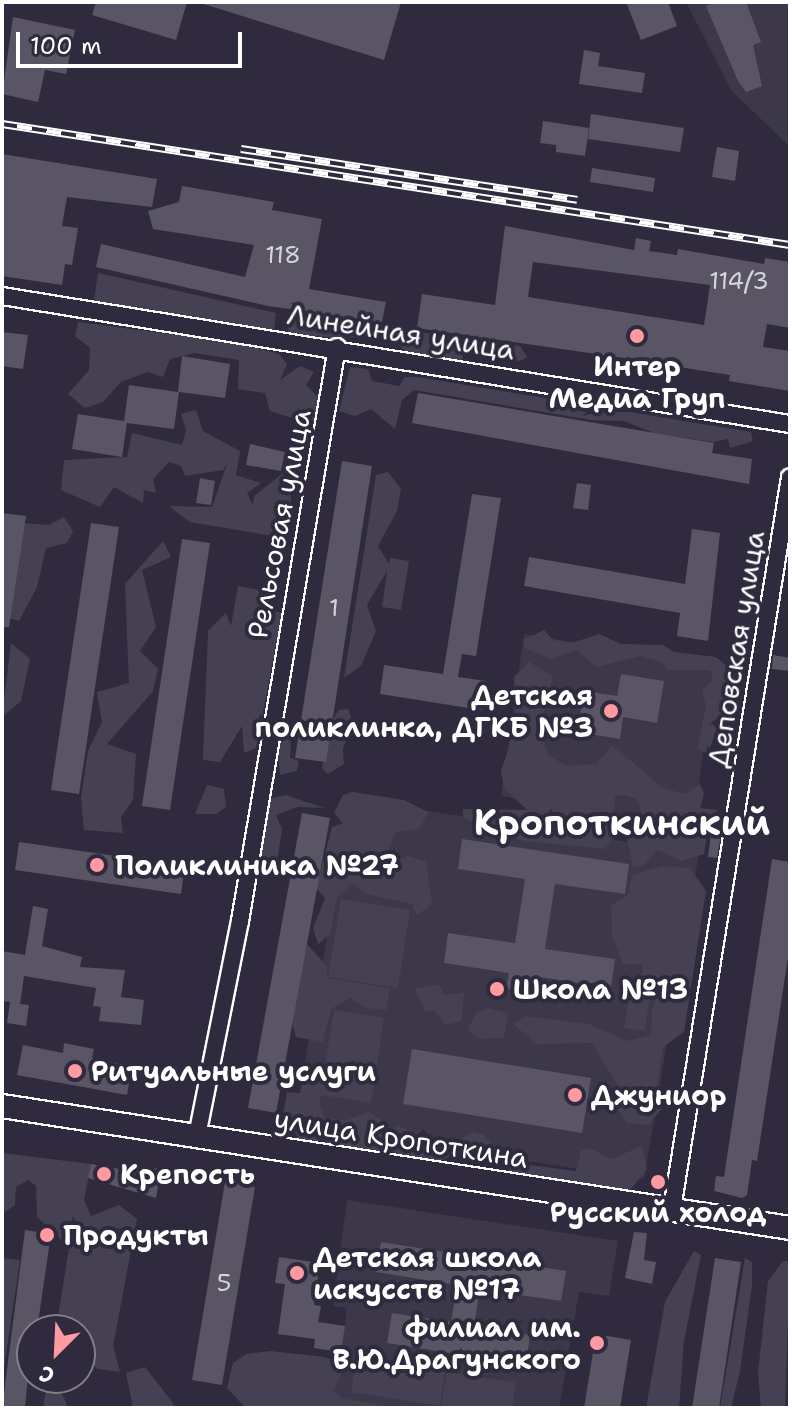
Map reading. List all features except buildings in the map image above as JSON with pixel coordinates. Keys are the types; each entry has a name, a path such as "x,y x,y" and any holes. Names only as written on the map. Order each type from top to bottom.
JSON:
{"main road":[{"name":"улица Кропоткина","path":"2,1106 790,1228"}],"street":[{"name":"Линейная улица","path":"2,296 337,347 790,424"},
{"name":"Рельсовая улица","path":"197,1136 240,921 337,347"},
{"name":"Деповская улица","path":"672,1209 790,477"}],"shaded area":[{"path":"686,2 790,2 790,147 731,90"},
{"path":"98,273 276,313 274,331 94,301"},
{"path":"304,312 366,321 374,328 371,338 292,336 285,324"},
{"path":"78,322 245,344 279,354 287,364 280,380 300,366 314,372 306,385 321,400 318,426 270,411 265,393 238,389 239,360 195,353 170,359 163,377 147,372 121,382 103,402 85,408 68,394 89,370 90,348 75,336"},
{"path":"399,329 465,339 462,361 405,351 398,344"},
{"path":"467,340 520,346 527,357 520,361 486,354 468,346"},
{"path":"350,367 368,369 372,381 399,386 405,377 417,377 751,432 753,441 730,448 728,439 713,442 654,433 624,421 591,420 414,390 402,400 395,429 371,409 355,416 339,411"},
{"path":"196,410 203,431 240,451 236,475 261,483 247,493 253,506 254,496 282,474 291,477 291,530 279,537 190,522 169,506 212,507 227,464 223,470 185,476 181,466 169,462 153,479 156,493 144,490 143,503 114,487 100,507 61,490 64,460 127,457 132,433 182,445 186,430 181,414"},
{"path":"388,472 401,489 397,511 378,546 389,564 390,558 409,561 401,610 382,607 387,571 367,605 376,631 361,666 344,678 376,475"},
{"path":"64,517 73,531 67,543 46,548 37,587 19,621 9,618 21,523 49,525"},
{"path":"163,541 171,557 142,570 156,627 140,651 158,669 153,691 107,744 136,754 133,800 121,817 123,833 84,830 81,798 88,751 102,722 97,692 129,683 125,584"},
{"path":"238,586 266,591 258,634 267,609 282,613 256,748 244,753 242,726 220,762 203,760 208,631 226,613 231,626"},
{"path":"544,630 553,640 572,643 599,634 621,644 663,645 674,652 716,657 732,670 738,689 731,714 721,716 708,754 697,749 706,707 702,690 713,680 710,670 668,670 659,661 641,656 597,667 576,650 551,659 525,648 523,640"},
{"name":"Детская поликлинка, ДГКБ №3","path":"524,634 716,666 696,804 631,819 501,796"},
{"path":"11,643 30,659 21,701 2,717"},
{"path":"529,662 553,676 540,729 548,755 567,766 596,764 612,745 663,788 685,794 700,784 704,794 700,808 718,810 708,828 704,854 681,861 658,850 643,866 633,867 627,838 642,832 640,807 637,799 625,795 615,796 614,837 605,849 524,841 463,818 463,809 527,810 504,788 501,771 510,745 509,728 516,719 514,677"},
{"path":"348,709 353,723 343,749 344,764 328,774 322,768 333,719 339,710"},
{"path":"277,737 291,740 290,758 299,761 297,771 280,775"},
{"path":"207,785 224,789 226,807 216,814 195,814"},
{"path":"353,792 404,800 428,812 420,828 395,833 388,852 394,861 408,856 426,862 432,904 417,915 412,904 366,894 352,883 337,898 330,934 318,944 313,928 325,898 316,888 332,827 343,823 334,813 343,795"},
{"path":"286,795 324,808 297,807 276,815 282,829 277,862 260,873 252,864 269,799"},
{"name":"Школа №13","path":"351,799 699,853 644,1179 294,1125"},
{"path":"662,866 690,868 706,891 684,1032 663,1047 656,1093 671,1098 648,1125 627,1123 618,1110 630,1102 631,1094 620,1089 592,1043 537,1044 513,1024 525,1016 589,1024 627,1041 651,1035 652,1009 663,982 643,976 642,964 623,964 612,936 611,905 627,896 633,875"},
{"path":"341,899 410,910 398,988 328,977"},
{"path":"306,943 327,966 327,978 390,988 386,1010 365,1008 350,998 331,1009 323,1042 296,1037 292,1022"},
{"path":"439,984 444,995 464,992 462,1021 446,1025 434,1011 425,1011 415,989"},
{"path":"630,990 650,993 645,1031 624,1028"},
{"path":"488,1008 508,1013 504,1038 479,1039 467,1030 476,1013"},
{"path":"334,1010 384,1018 371,1103 322,1095 319,1102 324,1118 347,1120 369,1112 381,1120 384,1131 399,1126 438,1141 458,1140 473,1132 484,1135 496,1149 492,1160 469,1160 463,1150 426,1168 387,1149 360,1158 334,1156 325,1140 301,1142 283,1115 287,1092 300,1093 309,1068 319,1065 324,1072"},
{"path":"642,1146 647,1169 619,1204 510,1174 508,1162 576,1171 581,1150 589,1148 611,1159"},
{"path":"2,1153 91,1164 84,1200 91,1216 119,1205 137,1219 113,1346 120,1372 96,1368 96,1314 59,1314 69,1247 37,1217 36,1186 28,1180 16,1187 15,1205 2,1214"},
{"path":"347,1200 618,1241 609,1296 579,1292 559,1408 332,1408 346,1318 346,1308 333,1306"},
{"path":"694,1251 701,1255 684,1341 679,1408 646,1408 665,1302"},
{"path":"2,1258 20,1260 2,1381"},
{"path":"745,1258 752,1262 752,1285 740,1371 731,1408 720,1408"},
{"path":"783,1261 790,1261 785,1408 761,1408 758,1373 768,1281"},
{"path":"270,1351 325,1357 345,1366 334,1390 341,1398 396,1408 244,1406 227,1388 233,1363 246,1354"},
{"path":"356,1358 445,1372 440,1406 351,1392"},
{"path":"145,1367 174,1408 133,1408 126,1373"},
{"path":"447,1372 516,1383 512,1408 441,1406"},
{"path":"45,1394 62,1394 68,1408 43,1408"}],"railway":[{"path":"2,124 790,245"},
{"path":"241,149 577,200"}],"place":[{"name":"Интер Медиа Груп","path":"637,336"},
{"name":"Детская поликлинка, ДГКБ №3","path":"611,711"},
{"name":"Поликлиника №27","path":"97,865"},
{"name":"Школа №13","path":"497,989"},
{"name":"Ритуальные услуги","path":"75,1071"},
{"name":"Джуниор","path":"575,1095"},
{"name":"Крепость","path":"104,1174"},
{"name":"Русский холод","path":"658,1182"},
{"name":"Продукты","path":"47,1235"},
{"name":"Детская школа искусств №17","path":"297,1273"},
{"name":"филиал им. В.Ю.Драгунского","path":"597,1343"}],"district":[{"name":"Кропоткинский","path":"622,823"}]}
